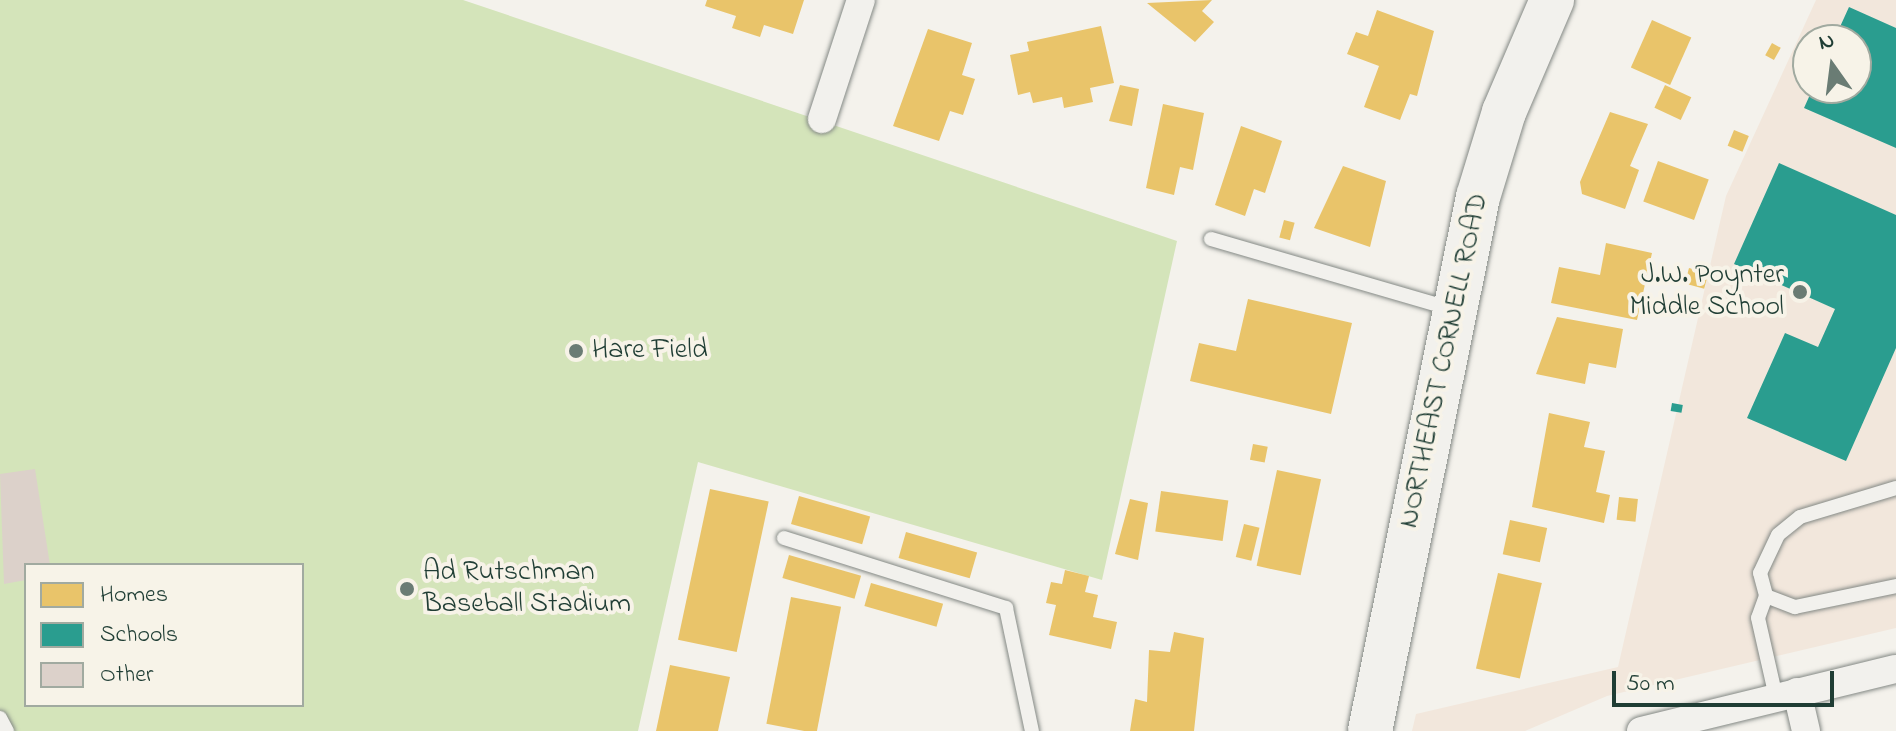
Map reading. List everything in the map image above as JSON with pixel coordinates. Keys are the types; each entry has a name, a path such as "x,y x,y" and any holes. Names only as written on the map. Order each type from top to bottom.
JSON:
{"highway":[{"name":"NORTHEAST CORNELL ROAD","path":"1370,731 1452,309 1499,125 1552,0"}],"street":[{"path":"822,119 861,0"},
{"path":"1641,731 1896,669"},
{"path":"1787,695 1806,731"}],"lane":[{"path":"1211,239 1452,309"},
{"path":"1787,695 1758,618 1766,596 1760,573 1778,535 1822,506 1896,488"},
{"path":"784,538 1006,608 1032,731"},
{"path":"1766,596 1795,607 1896,586"},
{"path":"0,718 7,731"}],"shaded area":[{"name":"J.W. Poynter Middle School","path":"1816,0 1896,0 1896,628 1607,696 1525,731 1412,731 1416,714 1618,667 1726,196 1792,52 1792,104 1872,104 1872,24 1805,24"}],"green space":[{"name":"Hare Field","path":"0,0 463,0 1177,241 1102,580 698,462 638,731 0,731"}],"building: Homes":[{"path":"707,0 804,0 793,34 764,25 760,37 732,28 736,16 705,6"},
{"path":"1212,0 1202,11 1214,22 1195,42 1147,3"},
{"path":"1377,10 1434,31 1417,96 1410,94 1400,120 1364,107 1379,66 1347,54 1356,32 1368,36"},
{"path":"1652,20 1691,37 1670,85 1631,68"},
{"path":"1101,26 1114,83 1090,88 1093,102 1064,108 1062,97 1033,103 1030,92 1018,95 1010,55 1029,51 1027,42"},
{"path":"928,29 972,43 962,75 975,79 963,115 950,111 939,141 893,126"},
{"path":"1772,43 1781,48 1774,60 1765,55"},
{"path":"1120,85 1139,89 1132,126 1109,121"},
{"path":"1665,85 1691,97 1681,120 1654,108"},
{"path":"1163,104 1204,113 1193,170 1180,167 1174,195 1146,188"},
{"path":"1610,112 1648,124 1630,166 1639,170 1625,209 1582,194 1580,182"},
{"path":"1241,126 1282,141 1265,193 1254,189 1245,216 1215,205"},
{"path":"1734,130 1749,136 1742,152 1728,146"},
{"path":"1658,161 1709,179 1694,220 1643,201"},
{"path":"1343,166 1386,181 1370,247 1314,228"},
{"path":"1284,220 1295,223 1290,240 1279,237"},
{"path":"1606,243 1652,253 1637,320 1551,303 1559,267 1600,275"},
{"path":"1689,268 1708,273 1704,289 1685,283"},
{"path":"1248,299 1352,323 1331,414 1190,381 1199,343 1236,351"},
{"path":"1557,317 1623,329 1616,368 1589,363 1585,384 1536,374"},
{"path":"1549,413 1590,422 1584,447 1605,451 1596,492 1610,495 1604,523 1532,507"},
{"path":"1253,444 1268,447 1265,463 1250,460"},
{"path":"1277,470 1321,479 1301,575 1257,566"},
{"path":"710,489 769,501 737,652 678,640"},
{"path":"1161,491 1228,500 1223,541 1155,532"},
{"path":"799,496 870,516 862,544 791,524"},
{"path":"1619,497 1638,499 1635,522 1617,520"},
{"path":"1130,499 1148,503 1138,560 1115,554"},
{"path":"1510,520 1547,528 1540,562 1503,554"},
{"path":"1244,524 1260,528 1251,561 1236,557"},
{"path":"906,532 977,552 970,578 899,558"},
{"path":"789,555 861,576 854,599 782,578"},
{"path":"1065,570 1089,576 1085,592 1098,595 1093,617 1117,622 1111,649 1049,635 1056,605 1046,603 1051,582 1062,584"},
{"path":"1498,573 1542,583 1520,679 1476,668"},
{"path":"871,583 943,604 936,627 864,606"},
{"path":"791,597 841,607 817,731 766,724"},
{"path":"1174,632 1204,638 1194,731 1130,731 1135,699 1147,702 1149,650 1170,652"},
{"path":"670,665 730,677 718,731 656,731"}],"building: Schools":[{"path":"1849,7 1896,28 1896,148 1804,108 1806,104 1872,104 1872,24 1841,24"},
{"path":"1779,163 1896,215 1896,348 1846,461 1747,418 1785,333 1818,347 1835,309 1734,264"},
{"path":"1672,403 1683,405 1681,413 1671,411"}],"building: Other":[{"path":"35,469 50,563 24,563 24,580 4,584 0,474"}],"place":[{"name":"J.W. Poynter Middle School","path":"1800,292"},
{"name":"Hare Field","path":"576,351"},
{"name":"Ad Rutschman Baseball Stadium","path":"407,589"}]}
